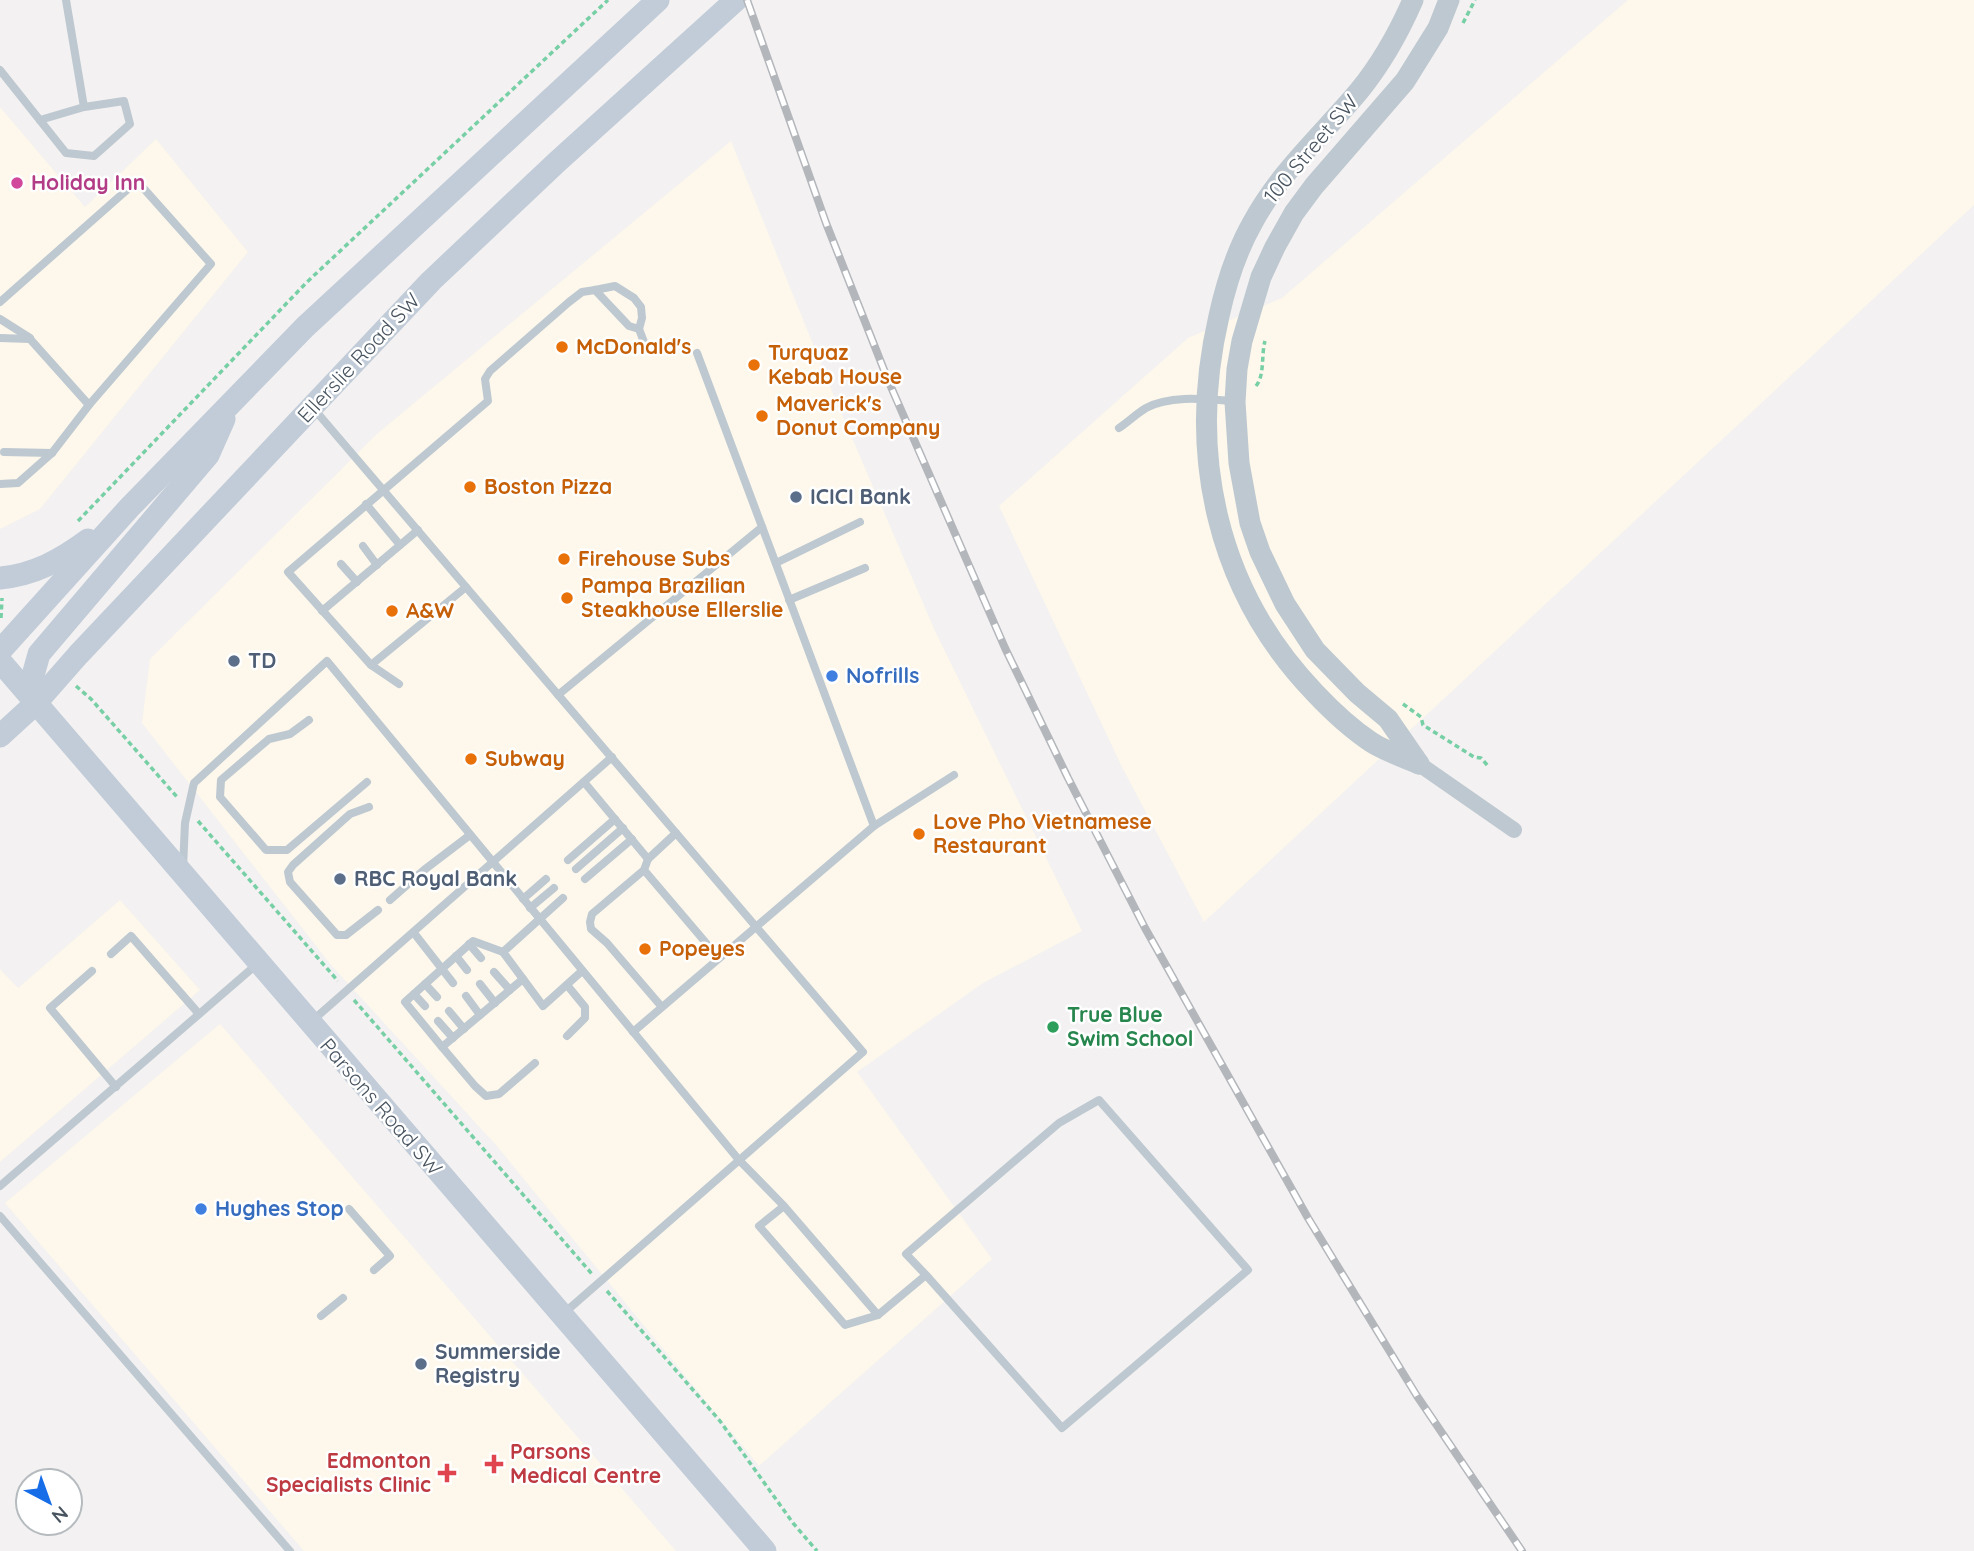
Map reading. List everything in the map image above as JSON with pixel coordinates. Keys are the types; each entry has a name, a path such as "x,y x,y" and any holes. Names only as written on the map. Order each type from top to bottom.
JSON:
{"main road":[{"path":"0,651 129,508 305,327 658,0"},
{"name":"Ellerslie Road SW","path":"0,736 35,704 431,281 557,162 737,0"},
{"path":"35,704 32,679 39,654 208,456 231,403"},
{"path":"1,587 69,554 129,508"},
{"name":"Parsons Road SW","path":"0,661 765,1551"}],"street":[{"name":"100 Street SW","path":"1413,0 1387,50 1360,90 1287,172 1253,221 1228,279 1208,367 1205,400 1209,476 1220,527 1239,577 1256,614 1292,667 1336,715 1372,743 1419,764 1514,830"},
{"name":"100 Street SW","path":"1419,764 1388,719 1357,693 1315,650 1285,604 1250,523 1239,463 1235,402 1242,341 1261,277 1275,247 1294,213 1314,186 1405,81 1438,28 1449,0"}],"lane":[{"path":"66,0 84,107"},
{"path":"0,70 66,153 94,156 130,124 124,101 84,107 40,120"},
{"path":"0,302 137,181 211,264 89,405 52,453 18,483 0,484"},
{"path":"399,684 371,665 288,572 488,401 485,379 490,371 582,292 615,286 634,298 641,307 639,329 644,342"},
{"path":"595,290 629,326 639,329"},
{"path":"0,319 30,339 89,405"},
{"path":"0,338 30,339"},
{"path":"696,353 874,826"},
{"path":"1119,428 1144,409 1166,402 1235,402"},
{"path":"313,407 863,1052 561,1316"},
{"path":"4,452 52,453"},
{"path":"366,505 400,545"},
{"path":"776,563 860,522"},
{"path":"344,523 351,532"},
{"path":"558,695 762,527"},
{"path":"322,611 418,530"},
{"path":"323,542 329,551"},
{"path":"363,546 377,565"},
{"path":"341,564 357,582"},
{"path":"789,600 865,568"},
{"path":"371,665 466,587"},
{"path":"183,875 185,823 194,783 327,661 739,1160 878,1315"},
{"path":"309,720 290,734 269,739 221,780 220,797 266,850 287,850 367,782"},
{"path":"310,1023 612,757"},
{"path":"633,1032 874,826 954,775"},
{"path":"584,782 648,859"},
{"path":"369,807 350,814 293,864 288,872 290,882 337,935 346,935 378,910"},
{"path":"568,860 615,819"},
{"path":"576,869 623,828"},
{"path":"661,1006 592,929 590,922 592,914 644,870 648,859 676,833"},
{"path":"390,900 470,835"},
{"path":"585,879 632,839"},
{"path":"644,870 718,957"},
{"path":"523,899 546,879"},
{"path":"530,908 554,888"},
{"path":"503,952 563,898"},
{"path":"414,933 453,982"},
{"path":"111,954 131,936 199,1014"},
{"path":"535,1063 499,1094 486,1096 405,1002 474,940 503,952 543,1006 582,971"},
{"path":"469,944 481,958"},
{"path":"456,956 467,970"},
{"path":"0,1186 259,963"},
{"path":"92,971 50,1008 116,1087"},
{"path":"494,972 510,990"},
{"path":"442,1047 523,979"},
{"path":"425,984 437,997"},
{"path":"480,984 495,1003"},
{"path":"567,985 585,1007 584,1018 567,1036"},
{"path":"414,994 425,1006"},
{"path":"466,996 480,1015"},
{"path":"449,1011 464,1028"},
{"path":"438,1021 453,1038"},
{"path":"1099,1100 1248,1270 1062,1428 926,1275 906,1254 1059,1123 1099,1100"},
{"path":"783,1206 759,1226 845,1325 878,1315 926,1275"},
{"path":"349,1209 390,1255 374,1270"},
{"path":"0,1216 290,1551"},
{"path":"321,1315 343,1298"}],"path":[{"path":"71,527 307,282 608,0"},
{"path":"1459,31 1475,0"},
{"path":"1256,385 1261,380 1265,340"},
{"path":"1,587 1,620"},
{"path":"83,692 180,801"},
{"path":"1394,697 1421,717 1423,725 1474,757 1481,758 1488,766"},
{"path":"200,823 334,977"},
{"path":"362,1010 582,1263"},
{"path":"618,1304 720,1421 793,1523 817,1551"}],"shaded area":[{"path":"1628,0 1974,0 1974,205 1204,922 1122,767 999,506 1188,338 1282,298"},
{"path":"0,107 85,207 156,139 248,252 40,509 0,529"},
{"path":"731,141 831,389 935,631 1082,931 983,983 857,1072 992,1259 759,1466 496,1145 331,965 142,723 150,659 378,433"},
{"path":"120,900 200,990 0,1162 0,969 18,988"},
{"path":"220,1024 676,1551 304,1551 5,1203"}],"railway":[{"path":"747,0 826,223 888,380 1005,648 1068,778 1145,928 1308,1218 1417,1396 1522,1551"}],"place":[{"name":"Holiday Inn","path":"17,183"},
{"name":"McDonald's","path":"562,347"},
{"name":"Turquaz Kebab House","path":"754,365"},
{"name":"Maverick's Donut Company","path":"762,416"},
{"name":"Boston Pizza","path":"470,487"},
{"name":"ICICI Bank","path":"796,497"},
{"name":"Firehouse Subs","path":"564,559"},
{"name":"Pampa Brazilian Steakhouse Ellerslie","path":"567,598"},
{"name":"A&W","path":"392,611"},
{"name":"TD","path":"234,661"},
{"name":"Nofrills","path":"832,676"},
{"name":"Subway","path":"471,759"},
{"name":"Love Pho Vietnamese Restaurant","path":"919,834"},
{"name":"RBC Royal Bank","path":"340,879"},
{"name":"Popeyes","path":"645,949"},
{"name":"True Blue Swim School","path":"1053,1027"},
{"name":"Hughes Stop","path":"201,1209"},
{"name":"Summerside Registry","path":"421,1364"},
{"name":"Parsons Medical Centre","path":"494,1464"},
{"name":"Edmonton Specialists Clinic","path":"447,1473"}]}
